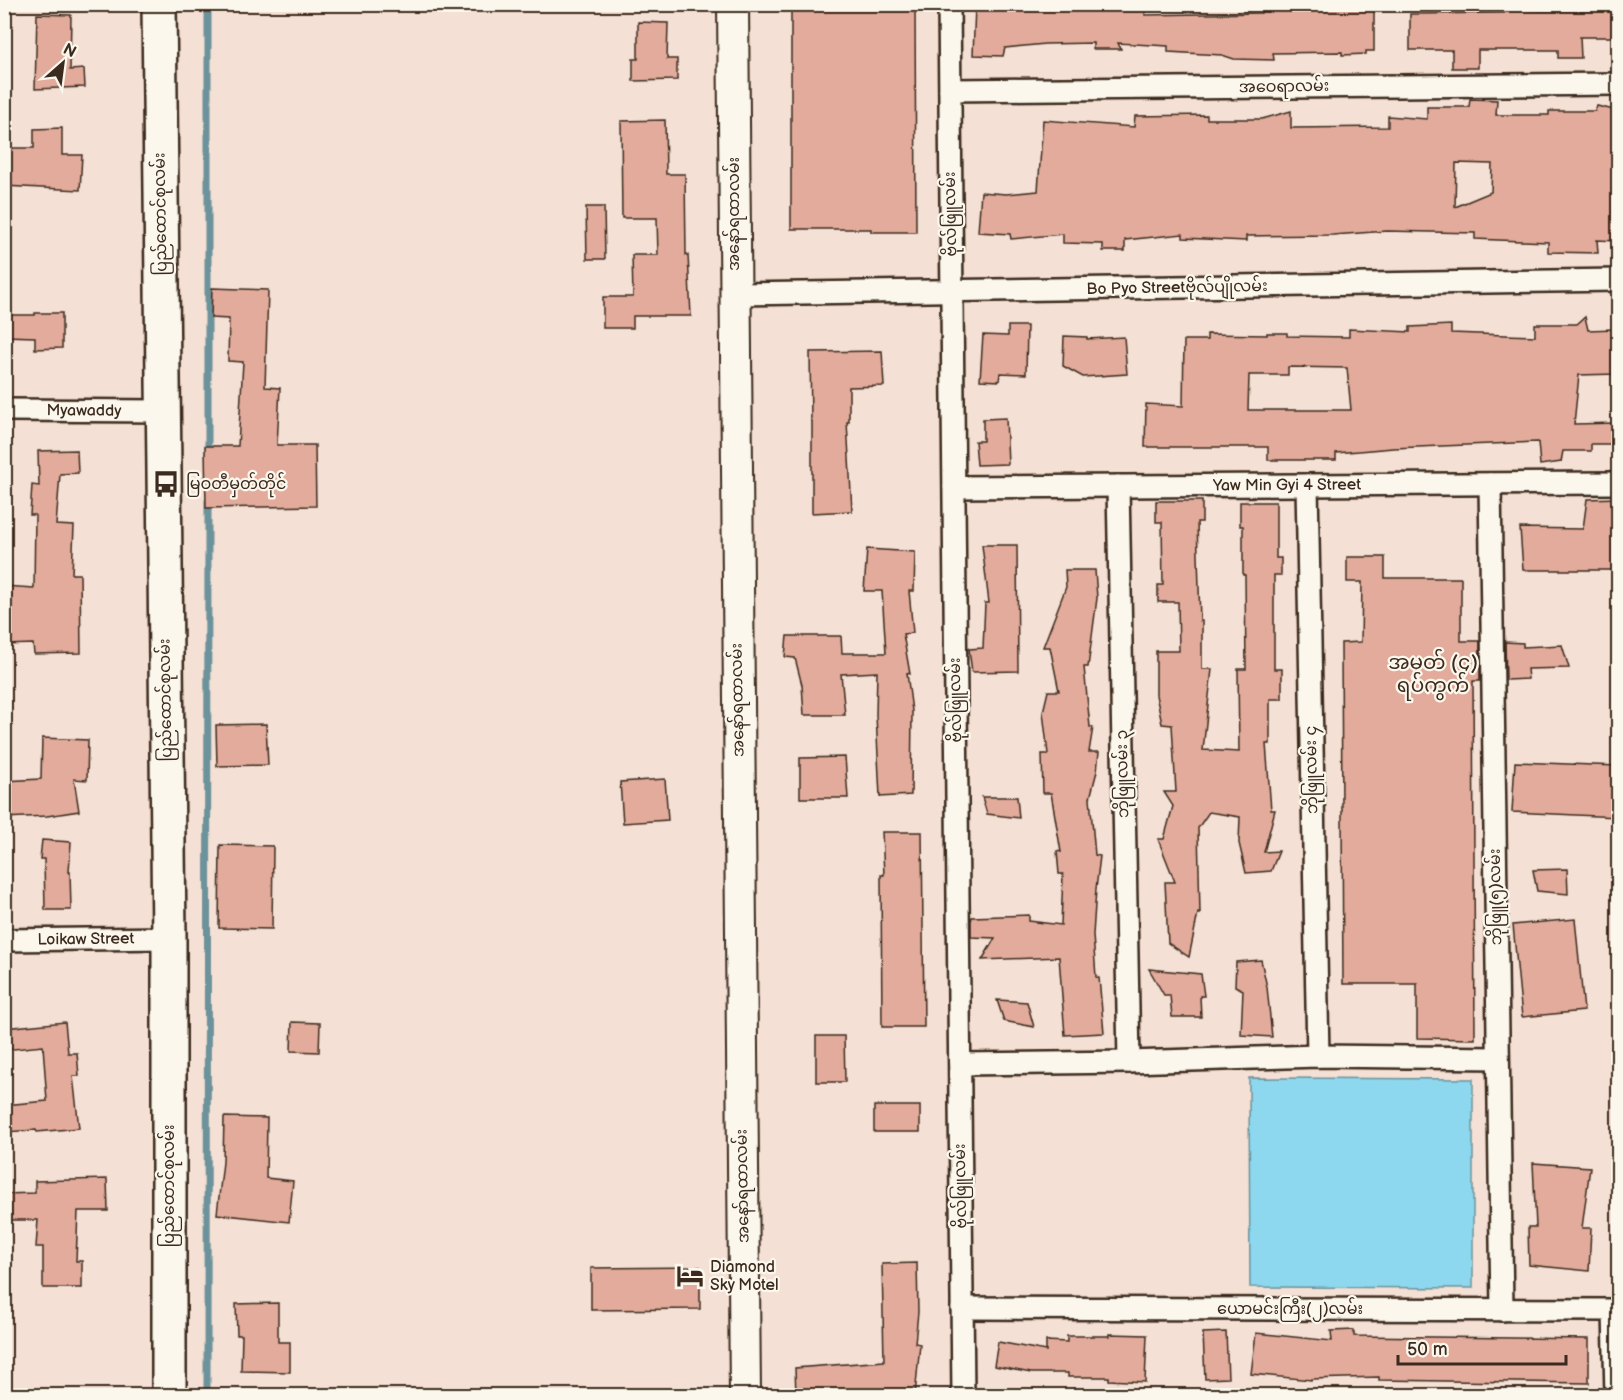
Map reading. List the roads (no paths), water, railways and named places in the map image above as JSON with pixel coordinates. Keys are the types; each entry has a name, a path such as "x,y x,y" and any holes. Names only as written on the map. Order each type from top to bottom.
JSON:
{"main road":[{"name":"ပြည်ထောင်စုလမ်း","path":"159,4 169,938 169,1395"},
{"name":"အနော်ရထာလမ်း","path":"733,4 745,1395"}],"street":[{"name":"ဗိုလ်ဖြူလမ်း","path":"949,4 963,1395"},
{"name":"အဝေရာလမ်း","path":"950,90 1618,84"},
{"name":"Bo Pyo Streetဗိုလ်ပျိုလမ်း","path":"735,294 1618,280"},
{"name":"Myawaddy","path":"4,410 163,411"},
{"name":"Yaw Min Gyi 4 Street","path":"954,486 1618,483"},
{"name":"ဘိုဖြူ(၅)လမ်း","path":"1490,484 1502,1310"},
{"name":"ဘိုဖြူလမ်း ၄","path":"1307,485 1318,1056"},
{"name":"ဘိုဖြူလမ်း ၃","path":"1118,486 1129,1062"},
{"name":"Loikaw Street","path":"4,940 169,938"},
{"path":"960,1064 1318,1056 1498,1058"},
{"name":"ယောမင်းကြီး(၂)လမ်း","path":"962,1308 1616,1310"},
{"path":"1616,1310 1616,1395"}],"water":[{"path":"1249,1078 1473,1079 1473,1288 1250,1287"}],"waterway":[{"path":"208,4 208,454"},
{"path":"207,1396 208,501"}],"place":[{"name":"မြဝတီမှတ်တိုင်","path":"166,484"},
{"name":"Diamond Sky Motel","path":"690,1276"}],"district":[{"name":"အမှတ် (၄) ရပ်ကွက်","path":"1433,674"}]}
